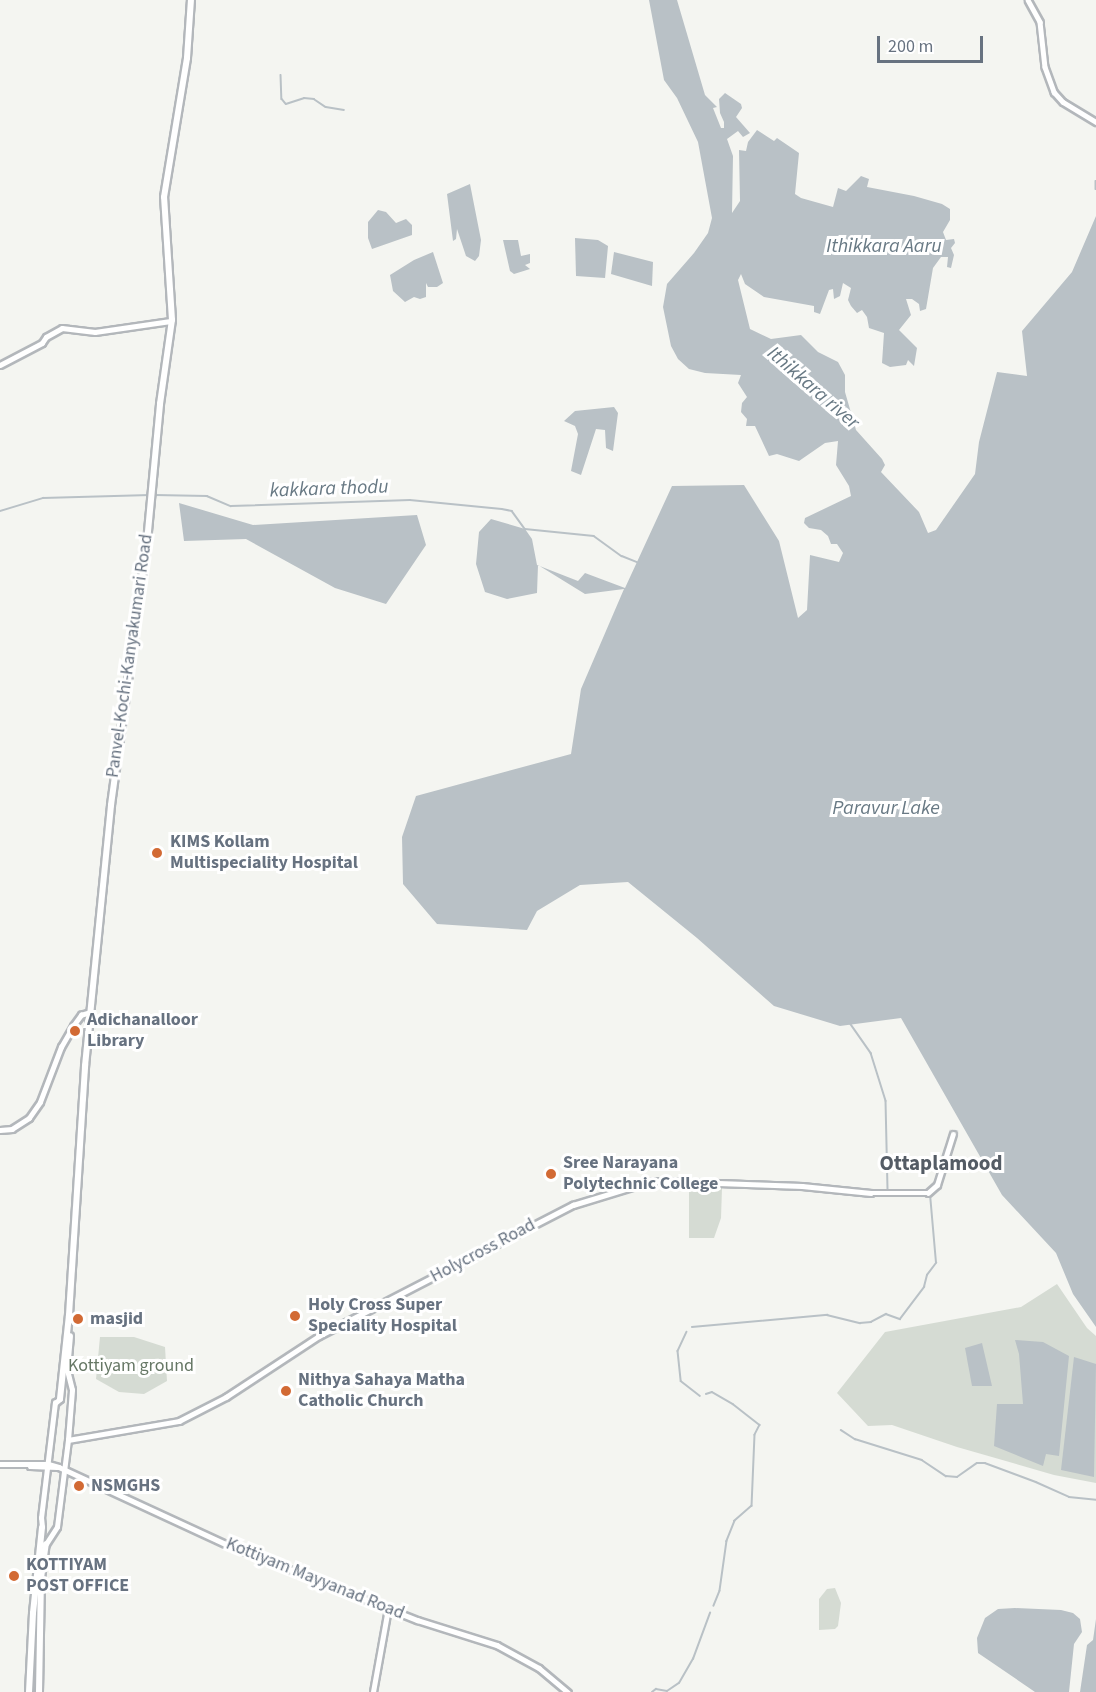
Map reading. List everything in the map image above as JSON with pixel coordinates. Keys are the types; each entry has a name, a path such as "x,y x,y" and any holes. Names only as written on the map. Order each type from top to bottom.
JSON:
{"highway":[{"name":"Panvel-Kochi-Kanyakumari Road","path":"69,1315 90,1012 111,800 150,500 170,321 164,197 187,58 191,0"},
{"path":"67,1370 69,1315"},
{"path":"60,1399 69,1315"},
{"path":"34,1692 42,1527"},
{"path":"39,1598 46,1544"}],"main road":[{"path":"1028,0 1040,22 1045,68 1054,92 1063,102 1096,122"},
{"path":"0,366 62,328 95,332 170,321"},
{"path":"0,1130 12,1129 29,1118 40,1102 61,1047 73,1026 81,1015 90,1012"},
{"name":"Holycross Road","path":"68,1440 179,1421 226,1397 319,1336 573,1205 648,1182 724,1182 871,1193 931,1192 937,1185 953,1134"},
{"path":"46,1544 57,1527 62,1468 68,1440 72,1390 67,1370"},
{"path":"42,1527 41,1518 55,1403 60,1399"},
{"path":"0,1464 62,1468"},
{"name":"Kottiyam Mayyanad Road","path":"62,1468 206,1535 388,1609 498,1645 539,1668 567,1692"},
{"path":"373,1692 388,1609"}],"green space":[{"path":"689,1187 722,1188 721,1218 714,1238 689,1238"},
{"path":"1057,1284 1087,1328 1096,1336 1096,1483 1054,1475 957,1447 892,1425 868,1426 837,1393 885,1332 1021,1307"},
{"name":"Kottiyam ground","path":"100,1337 134,1337 165,1347 167,1381 144,1394 119,1392 96,1379"},
{"path":"835,1588 841,1603 838,1626 835,1629 819,1630 819,1599 827,1589"}],"water":[{"name":"Paravur Lake","path":"649,0 677,0 705,95 717,107 713,108 721,128 724,128 724,122 720,113 719,99 725,93 741,104 742,108 736,117 750,133 743,137 738,131 727,139 733,156 732,213 740,201 739,150 746,151 748,142 757,130 774,141 777,138 799,153 795,194 801,198 833,207 838,188 846,191 861,176 869,179 867,187 914,196 942,204 950,209 950,220 943,232 946,240 954,239 955,243 951,248 954,255 951,268 947,267 948,257 941,257 933,268 926,309 920,311 919,304 912,299 906,299 911,315 899,330 917,348 914,366 908,360 906,365 890,367 882,363 884,333 869,328 867,317 862,310 857,313 851,306 848,300 851,288 843,283 840,296 834,299 833,289 829,290 820,314 814,312 814,306 764,297 745,284 741,274 738,280 750,329 771,339 801,335 818,352 838,362 845,375 845,392 856,430 882,459 885,465 881,472 919,512 928,533 936,530 975,474 979,442 997,372 1027,376 1022,331 1072,272 1096,216 1096,1327 1073,1294 1056,1253 1002,1195 901,1018 840,1026 774,1006 697,938 628,882 580,885 537,911 527,930 437,924 403,884 402,837 416,796 571,754 581,689 624,589 585,594 540,566 578,581 585,573 625,588 672,486 744,485 779,541 798,618 807,610 810,555 839,562 843,553 837,544 831,544 828,536 821,530 809,528 804,523 805,518 851,496 849,486 836,465 838,441 825,443 799,461 777,454 769,456 755,426 746,426 747,419 741,412 742,403 747,397 738,383 741,375 705,373 689,369 678,359 671,346 663,307 667,284 708,233 712,218 698,142 677,98 664,80"},
{"path":"470,184 481,240 479,256 475,261 466,256 457,229 456,239 453,241 447,194"},
{"path":"378,210 386,212 396,223 406,219 412,225 412,235 372,249 368,238 368,222"},
{"path":"575,238 598,240 608,246 605,278 576,276"},
{"path":"503,240 518,240 521,256 530,254 530,263 525,265 530,269 514,274 510,271"},
{"path":"433,252 443,283 437,287 428,287 426,283 426,297 420,299 414,297 405,302 393,291 390,275 414,260"},
{"path":"614,252 653,262 652,286 611,274"},
{"path":"614,407 618,413 613,451 606,448 605,430 596,429 581,475 571,471 578,434 575,426 564,421 575,411"},
{"path":"179,503 253,525 417,515 426,545 386,604 335,588 246,539 184,541"},
{"path":"491,519 525,529 532,539 538,565 537,593 507,599 485,592 476,564 479,532"},
{"path":"1015,1340 1043,1342 1069,1356 1059,1456 1046,1454 1043,1466 994,1446 997,1404 1023,1404 1019,1354"},
{"path":"982,1343 992,1386 972,1386 965,1348"},
{"path":"1074,1357 1096,1364 1094,1477 1061,1470"},
{"path":"998,1609 1061,1610 1073,1613 1080,1619 1082,1632 1074,1644 1069,1692 1035,1692 978,1653 977,1638 985,1618"},
{"path":"1096,1619 1096,1692 1080,1692 1087,1645 1093,1640"}],"waterway":[{"path":"281,75 282,99 286,104 304,98 314,99 326,107 344,110"},
{"path":"1096,181 1096,189"},
{"name":"kakkara thodu","path":"0,511 43,498 150,495"},
{"name":"kakkara thodu","path":"155,495 207,496 231,506 410,500 502,509 512,511 525,529 594,536 622,556 637,562"},
{"path":"850,1023 871,1053 886,1101 888,1191"},
{"path":"692,1327 827,1315 860,1323 871,1322 886,1314 900,1319 924,1287 927,1275 936,1263 930,1195"},
{"path":"687,1332 678,1351 681,1381 700,1396"},
{"path":"706,1394 712,1392 733,1404 760,1425 755,1435 752,1506 735,1521 727,1541 720,1591 714,1606"},
{"path":"841,1430 855,1439 922,1460 946,1476 957,1477 977,1463 985,1463 1069,1497 1096,1500"},
{"path":"652,1692 656,1689 667,1691 679,1683 693,1659 710,1613"}],"place":[{"name":"KIMS Kollam Multispeciality Hospital","path":"157,853"},
{"name":"Adichanalloor Library","path":"75,1031"},
{"name":"Sree Narayana Polytechnic College","path":"551,1174"},
{"name":"Holy Cross Super Speciality Hospital","path":"295,1316"},
{"name":"masjid","path":"78,1319"},
{"name":"Nithya Sahaya Matha Catholic Church","path":"286,1391"},
{"name":"NSMGHS","path":"79,1486"},
{"name":"KOTTIYAM POST OFFICE","path":"14,1576"}],"district":[{"name":"Ottaplamood","path":"941,1163"}],"water label":[{"name":"Ithikkara Aaru","path":"884,246"},
{"name":"Ithikkara river","path":"813,388"}]}
